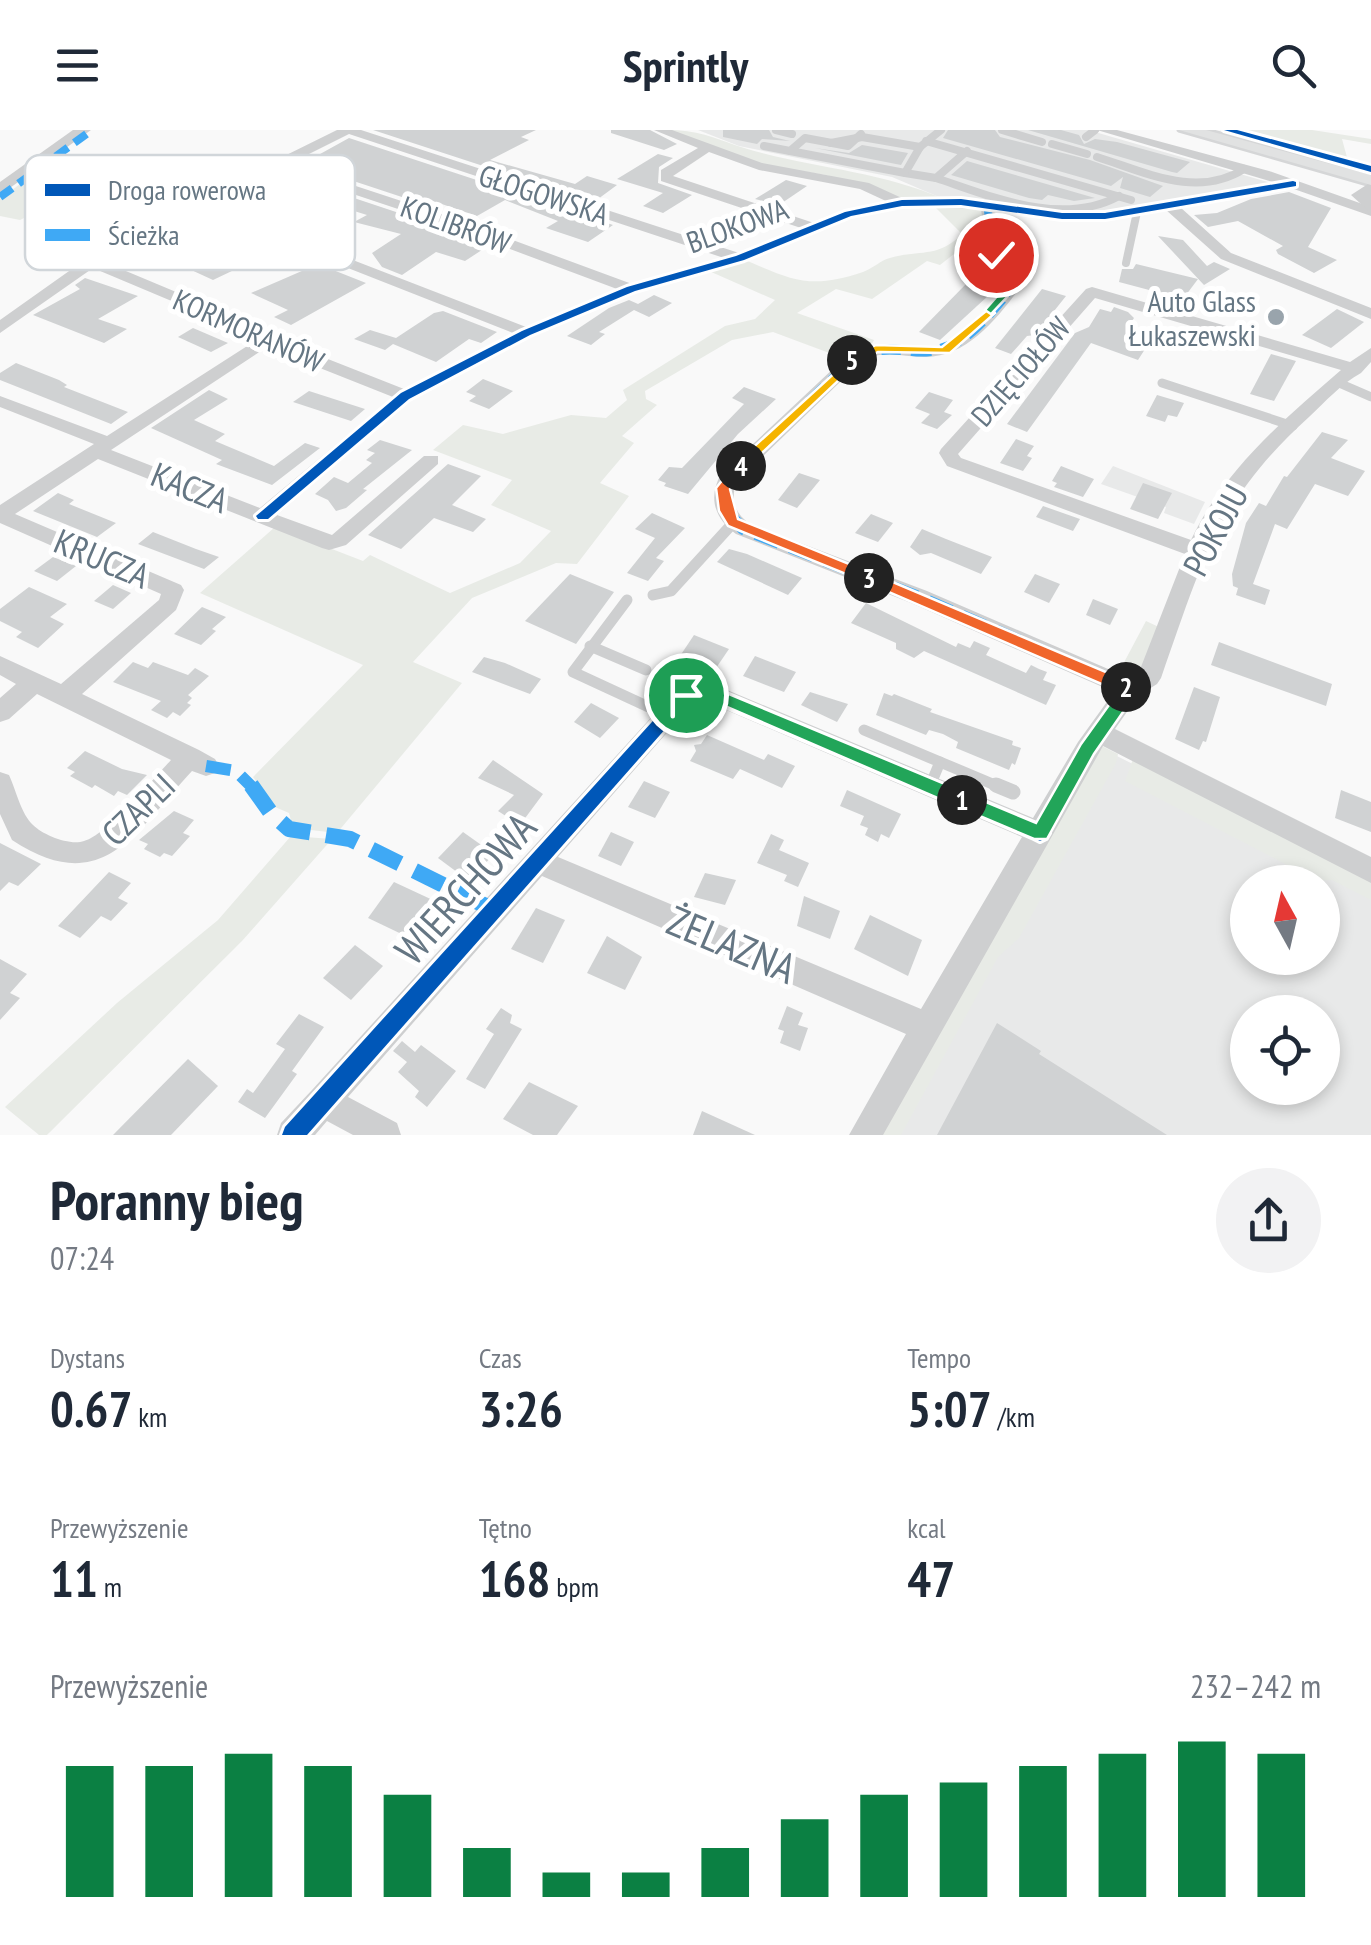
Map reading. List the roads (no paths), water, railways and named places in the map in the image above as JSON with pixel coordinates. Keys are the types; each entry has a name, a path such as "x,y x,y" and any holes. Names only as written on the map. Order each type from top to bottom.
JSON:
{"main road":[{"path":"1187,130 1343,172 1368,195"},
{"path":"1212,130 1371,172"}],"street":[{"path":"48,155 83,130"},
{"path":"297,155 348,130"},
{"name":"GŁOGOWSKA","path":"348,130 740,258"},
{"path":"660,130 760,166 864,186 902,204"},
{"path":"1103,130 1319,194 1368,195"},
{"path":"709,148 681,162 666,173 666,178 812,227"},
{"path":"0,190 25,172"},
{"name":"BLOKOWA","path":"263,516 405,396 526,333 632,289 740,258 812,227 868,209 902,204 987,204 1062,216 1293,184"},
{"name":"KOLIBRÓW","path":"355,190 632,289"},
{"path":"987,204 993,250 1020,275 990,312 945,350 886,348 857,356 742,465 723,488 726,511 733,523 919,597 1130,689"},
{"path":"1169,204 1226,256 1371,314"},
{"path":"355,266 526,333"},
{"path":"0,328 84,270"},
{"name":"KORMORANÓW","path":"111,270 237,323 266,341 405,396"},
{"name":"DZIĘCIOŁÓW","path":"1199,551 954,462 948,452 1092,292 1355,368"},
{"name":"KRUCZA","path":"0,515 100,446 266,341"},
{"name":"POKOJU","path":"865,1135 1099,733 1130,689 1149,678 1199,551 1232,488 1355,368"},
{"name":"KACZA","path":"0,401 300,534 334,543 431,460"},
{"name":"KRUCZA","path":"0,515 173,590 168,604 65,694"},
{"path":"0,665 65,694"},
{"path":"0,712 35,681"},
{"name":"WIERCHOWA","path":"292,1135 678,700 693,693 712,694 935,774"},
{"name":"CZAPLI","path":"0,783 22,832 73,854 85,854 104,844 198,761 65,694"},
{"path":"1099,733 1127,754 1371,871"},
{"path":"935,774 1040,833"},
{"name":"ŻELAZNA","path":"537,861 927,1027"},
{"path":"323,1101 385,1135"}],"lane":[{"path":"776,130 792,134"},
{"path":"905,173 922,144 941,130"},
{"path":"1002,130 1042,142"},
{"path":"1086,137 1095,130"},
{"path":"831,143 846,133 967,151 1119,196 1134,206 1126,262"},
{"path":"790,151 802,138 850,146 861,134"},
{"path":"1052,144 1073,146 1087,154"},
{"path":"764,146 936,178 1037,206 1085,208 1119,196"},
{"path":"936,178 967,151"},
{"path":"1098,157 1194,183 1229,180 1244,169"},
{"path":"1355,368 1371,397"},
{"path":"1162,383 1293,426"},
{"path":"654,596 671,591 733,523"},
{"path":"626,600 574,667 577,676 666,716"},
{"path":"590,646 646,670"},
{"path":"864,730 935,774 1014,792"}],"place":[{"name":"Auto Glass Łukaszewski","path":"1276,317"}]}
